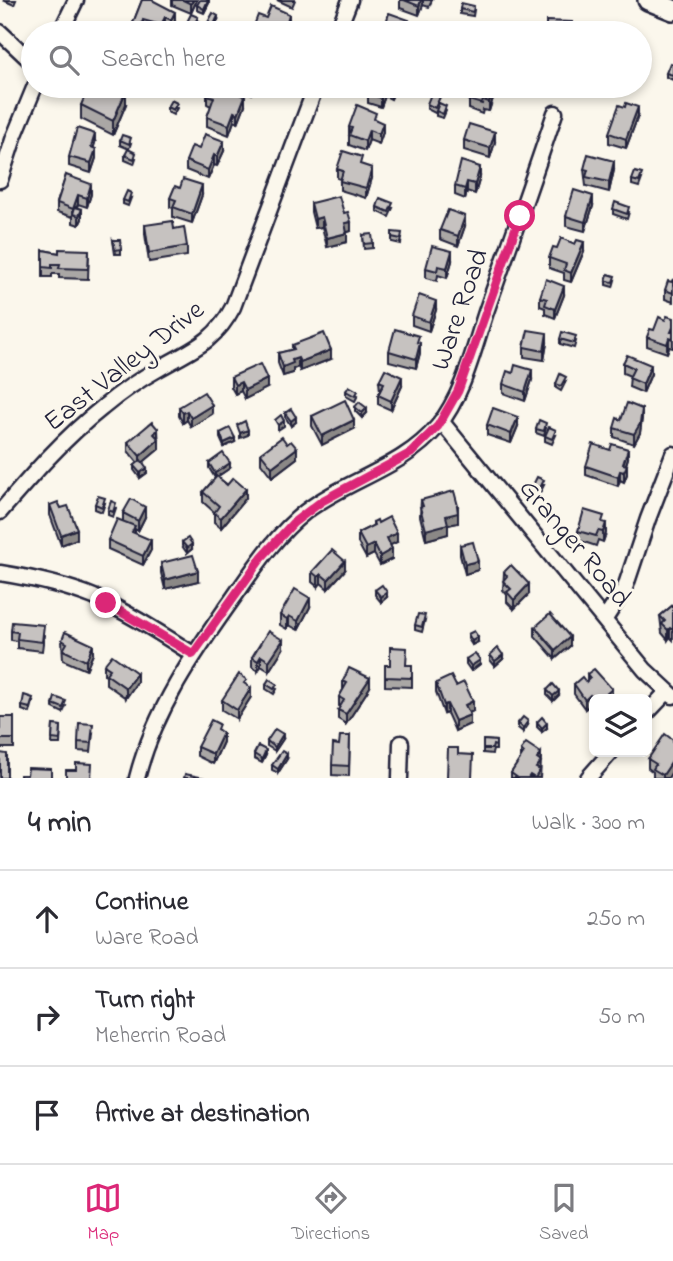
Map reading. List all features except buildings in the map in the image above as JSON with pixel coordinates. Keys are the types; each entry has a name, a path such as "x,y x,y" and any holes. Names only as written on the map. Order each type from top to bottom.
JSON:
{"main road":[{"path":"648,0 673,10"}],"street":[{"path":"66,21 76,0"},
{"path":"342,21 350,0"},
{"path":"0,32 21,52"},
{"path":"0,180 30,98"},
{"name":"East Valley Drive","path":"0,512 64,442 101,409 139,381 199,347 218,332 233,307 311,98"},
{"name":"Ware Road","path":"136,778 152,730 193,654 282,533 322,501 411,453 441,421 458,391 555,113"},
{"name":"Granger Road","path":"441,421 645,670 670,694"},
{"path":"605,619 625,588 673,454"},
{"path":"0,573 44,581 92,596 119,609 193,654"},
{"path":"652,709 670,694"},
{"path":"400,778 401,743"},
{"path":"588,778 607,757"}],"route":[{"path":"106,603 193,654 282,533 322,501 411,453 438,426 458,391 520,216"}]}
